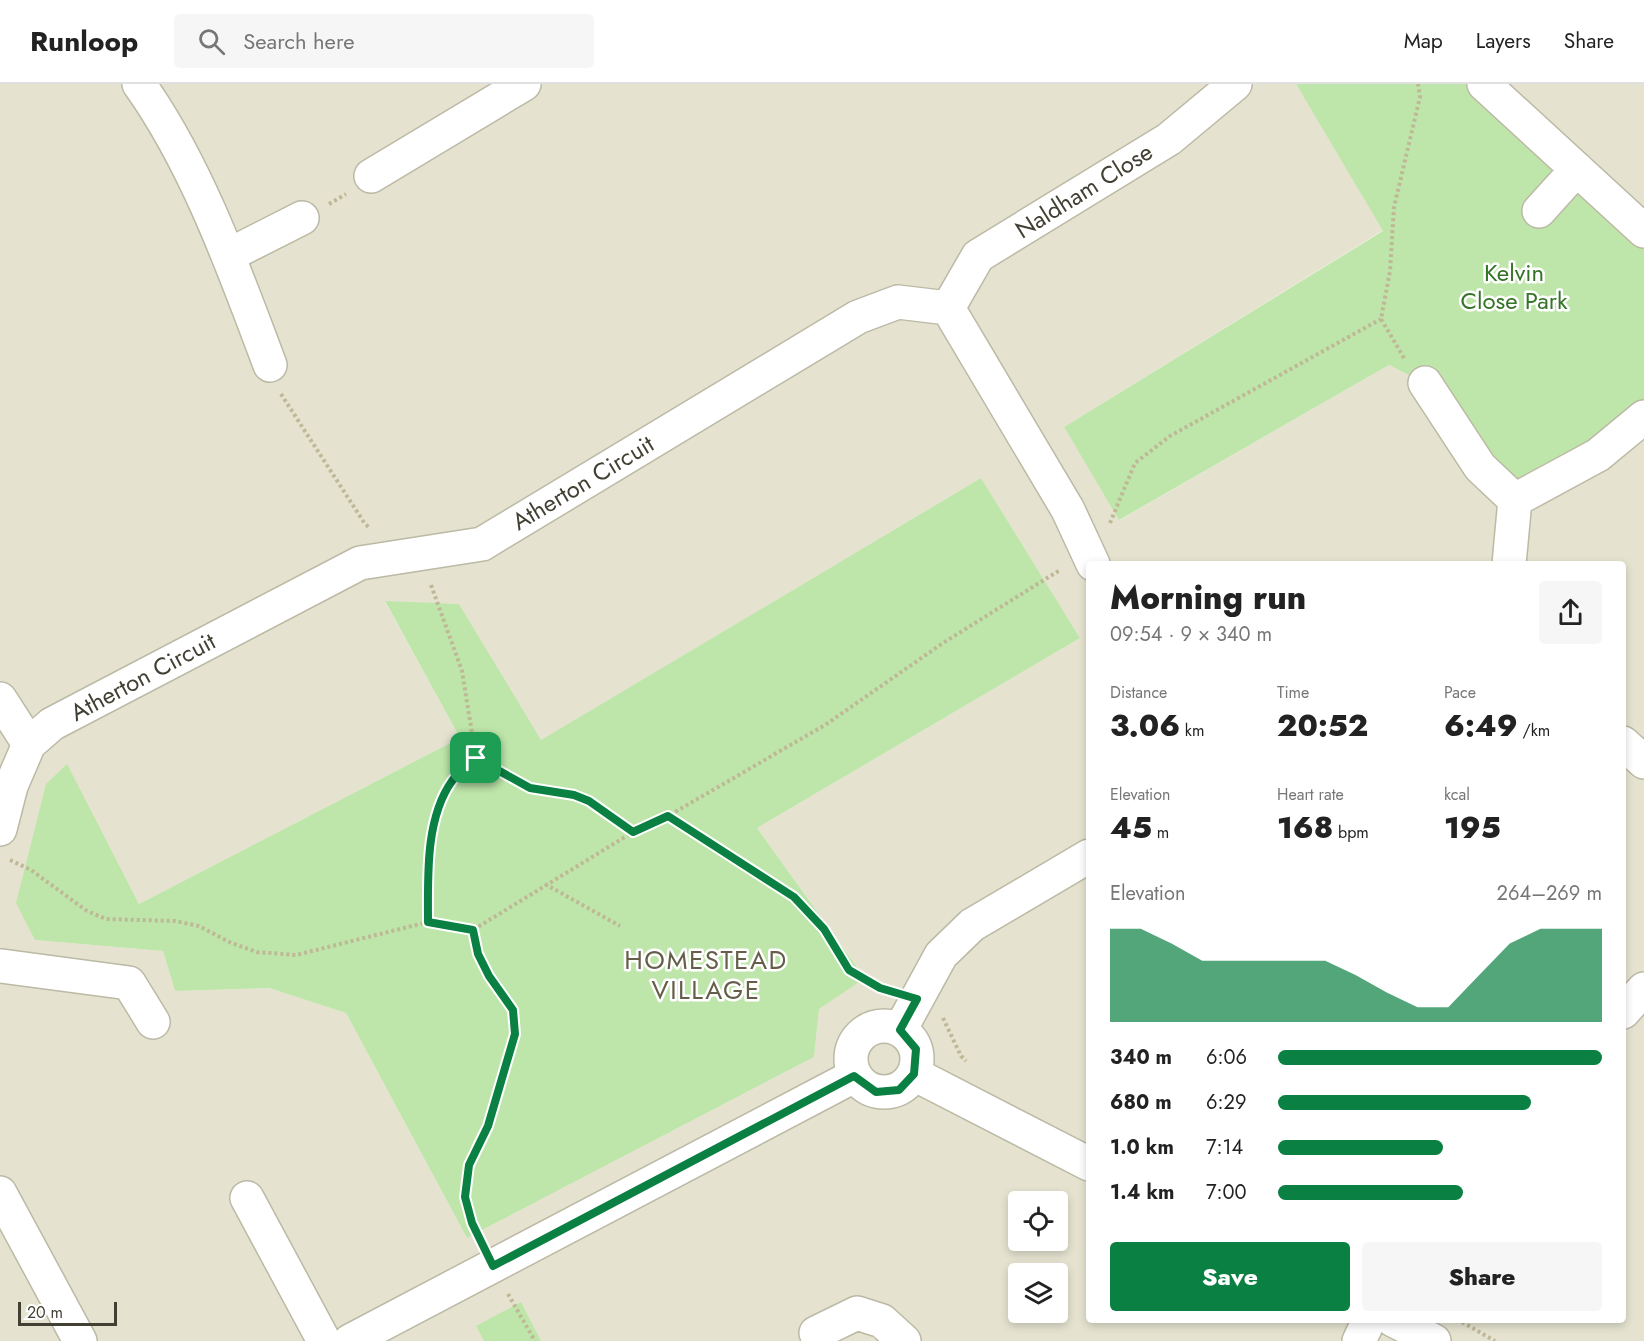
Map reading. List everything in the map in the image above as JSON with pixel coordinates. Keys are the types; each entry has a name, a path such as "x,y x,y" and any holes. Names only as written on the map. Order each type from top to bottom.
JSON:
{"street":[{"path":"139,84 160,113 229,255 270,365"},
{"path":"371,176 524,84"},
{"name":"Naldham Close","path":"948,308 978,256 1169,139 1235,84"},
{"path":"1484,84 1644,231"},
{"path":"1539,211 1577,170"},
{"path":"229,255 302,218"},
{"name":"Atherton Circuit","path":"3,844 11,786 29,744 52,724 360,563 482,544 858,317 898,302 948,308"},
{"path":"948,308 1068,510 1090,558"},
{"path":"1425,382 1480,467 1515,500"},
{"path":"1515,500 1598,455 1644,417"},
{"path":"1509,561 1515,500"},
{"path":"0,699 29,744"},
{"path":"1626,747 1644,762"},
{"path":"900,1030 941,955 972,925 1086,858"},
{"path":"1,962 129,983 153,1022"},
{"path":"1626,1009 1644,989"},
{"path":"883,1025 900,1030 916,1049 914,1074 899,1090 876,1092 854,1076 850,1052 862,1033 883,1025"},
{"path":"914,1074 1086,1162"},
{"path":"350,1341 854,1076"},
{"path":"0,1193 80,1341"},
{"path":"247,1198 324,1341"},
{"path":"816,1333 857,1313 882,1321 904,1341"},
{"path":"1359,1341 1368,1323"},
{"path":"1399,1323 1434,1341"}],"path":[{"path":"1418,84 1420,97 1394,207 1389,271 1381,319 1399,351 1425,382"},
{"path":"302,218 353,191 371,176"},
{"path":"3,844 31,870 87,911 106,919 175,921 199,926 231,943 257,952 296,955 428,922 473,930 544,884 633,832 668,816 825,725 943,643 1090,558 1105,534 1135,463 1170,436 1381,319"},
{"path":"270,365 284,403 364,524 416,554 432,589 462,671 476,758"},
{"path":"476,758 530,788 574,795 589,801 633,832"},
{"path":"428,922 428,855 442,798 453,779 476,758"},
{"path":"668,816 794,897 824,929 849,970 880,988 917,999 946,1020 961,1056 968,1063"},
{"path":"544,884 620,926"},
{"path":"473,930 481,962 513,1010 515,1034 488,1126 469,1165 465,1197 472,1223 535,1341"},
{"path":"1464,1323 1495,1341"}],"shaded area":[{"path":"0,84 1296,84 1383,230 1064,427 1120,520 1389,365 1425,383 1644,417 1644,1341 0,1341","holes":["981,478 1080,638 757,828 865,977 819,1009 814,1057 467,1238 346,1013 269,988 175,991 163,951 35,940 66,764 139,904 460,738 385,602 459,604 540,741"]},
{"path":"1484,84 1644,84 1644,231"}],"green space":[{"name":"Kelvin Close Park","path":"1296,84 1484,84 1644,231 1644,417 1515,500 1425,383 1389,365 1119,520 1064,427 1383,231"},
{"path":"981,478 1080,638 757,828 865,978 819,1009 814,1057 467,1238 346,1013 269,988 175,991 163,951 35,940 16,903 46,784 67,764 139,904 460,738 385,601 459,604 541,740"},
{"path":"521,1302 541,1341 484,1341 476,1326"}],"district":[{"name":"HOMESTEAD VILLAGE","path":"706,975"}],"route":[{"path":"476,758 502,775 530,788 574,795 589,801 633,832 668,816 794,897 824,929 849,970 880,988 917,999 900,1030 916,1049 914,1074 899,1090 876,1092 854,1076 493,1266 472,1223 465,1197 469,1165 488,1126 515,1034 513,1010 489,976 478,954 473,930 428,922 428,855 442,798 453,779 476,758"}]}
